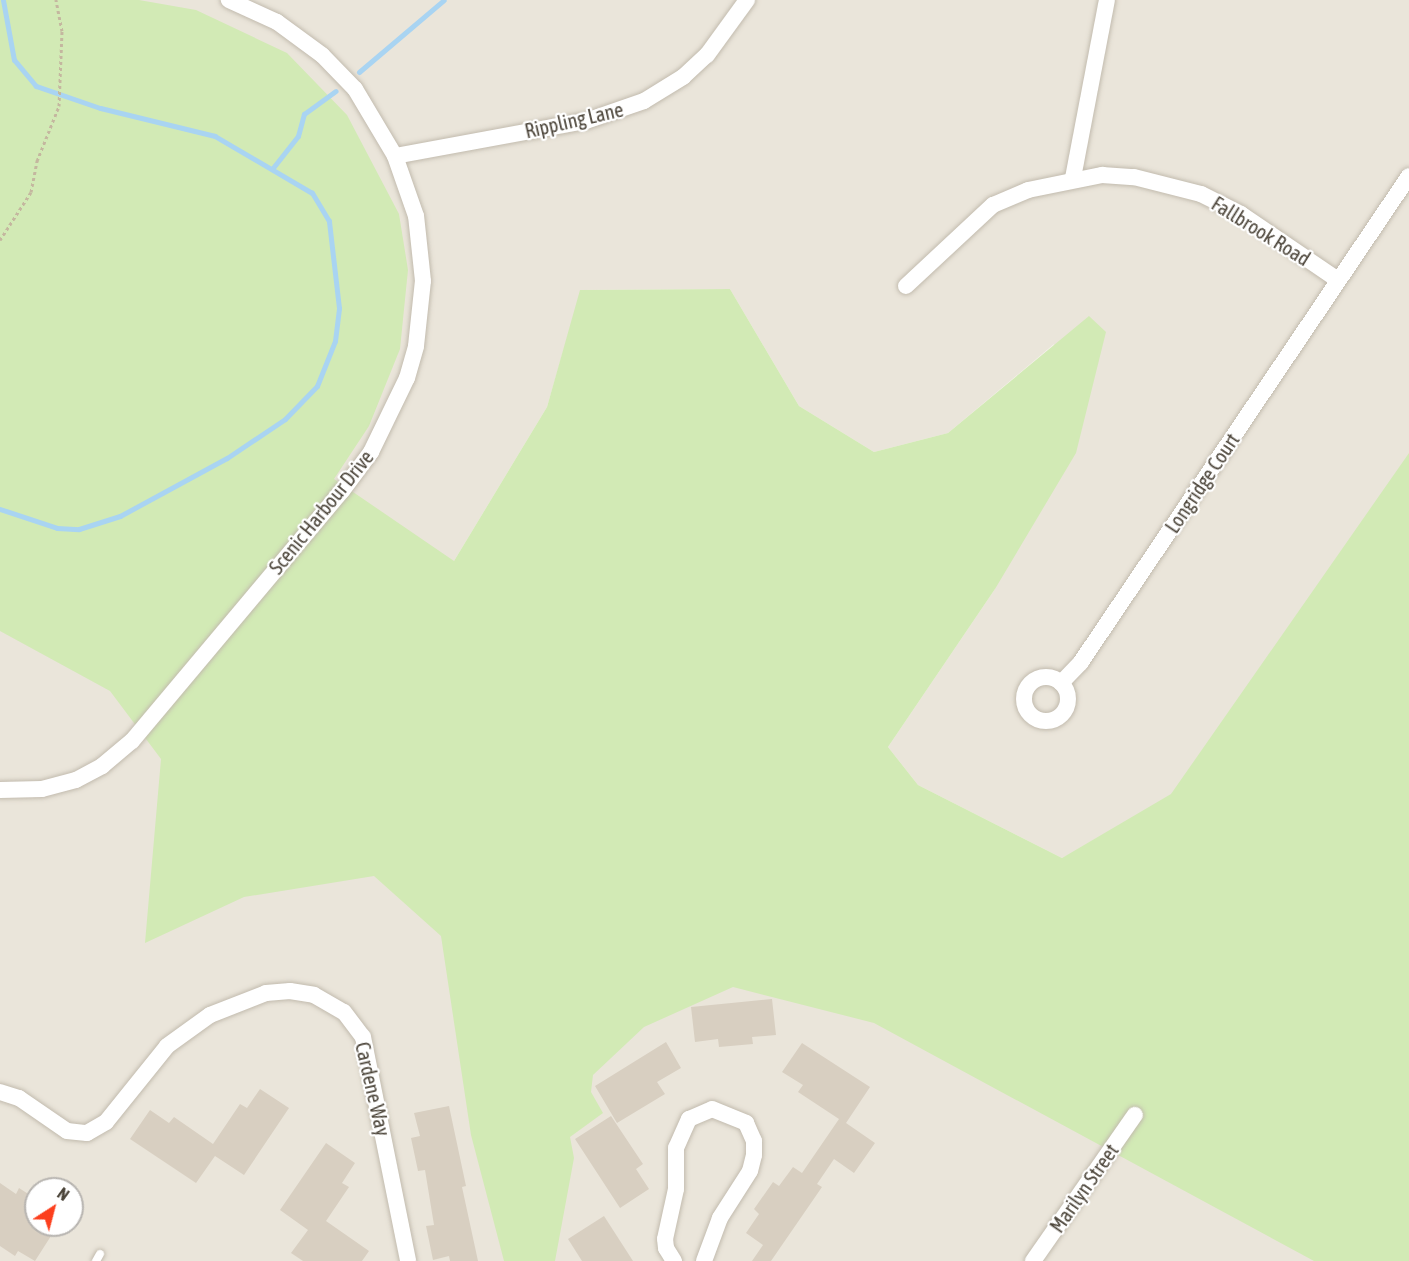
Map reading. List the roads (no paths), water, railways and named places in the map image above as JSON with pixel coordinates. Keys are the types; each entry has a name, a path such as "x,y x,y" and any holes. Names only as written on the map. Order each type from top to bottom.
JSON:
{"street":[{"name":"Scenic Harbour Drive","path":"0,790 59,786 87,775 117,755 342,491 371,452 407,378 421,314 421,248 416,216 395,156 360,96 322,55 277,22 229,0"},
{"name":"Rippling Lane","path":"395,156 586,121 644,101 683,77 707,55 747,0"},
{"path":"1073,178 1107,0"},
{"name":"Longridge Court","path":"1061,683 1081,662 1409,176"},
{"name":"Fallbrook Road","path":"906,286 993,205 1028,190 1073,178 1134,177 1201,194 1241,214 1338,280"},
{"name":"Cardene Way","path":"0,1092 19,1098 67,1131 87,1133 106,1122 167,1046 210,1015 266,993 290,991 314,995 344,1012 363,1037 408,1261"},
{"path":"674,1261 666,1248 666,1239 676,1189 676,1148 689,1119 712,1109 746,1123 754,1141 754,1155 750,1171 720,1218 704,1261"},
{"name":"Marilyn Street","path":"1033,1261 1135,1115"}],"waterway":[{"path":"0,509 57,528 79,529 120,516 227,458 285,419 317,386 335,341 339,308 329,221 312,193 215,136 100,108 36,86 14,60 3,0"},
{"path":"359,72 444,0"},
{"path":"272,169 298,136 304,114 336,91"}]}
